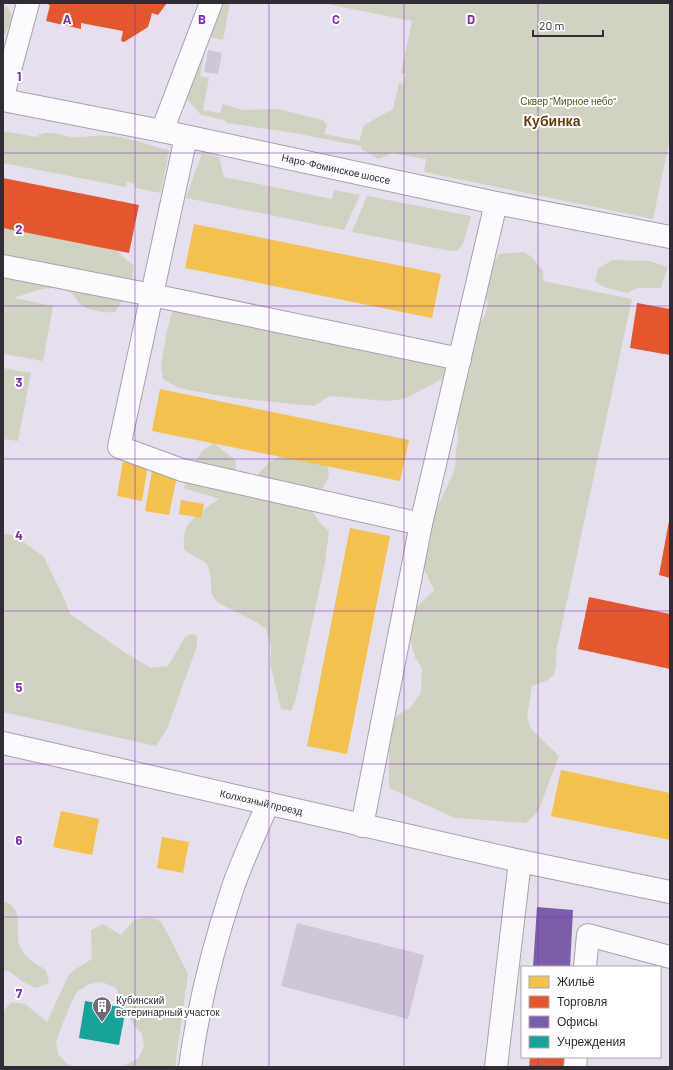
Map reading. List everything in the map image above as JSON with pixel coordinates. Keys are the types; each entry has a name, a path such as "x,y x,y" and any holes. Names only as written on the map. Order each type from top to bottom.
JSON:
{"street":[{"path":"3,96 28,3"},
{"path":"162,131 210,3"},
{"name":"Наро-Фоминское шоссе","path":"3,100 162,131 496,203 670,237"},
{"path":"186,137 119,447 182,470 421,524"},
{"path":"362,826 421,524 496,203"},
{"path":"3,266 152,295 460,359"},
{"name":"Колхозный проезд","path":"3,742 362,826 670,892"},
{"path":"190,1067 193,1043 207,974 233,889 268,803"},
{"path":"496,1067 520,861"},
{"path":"585,966 588,935 670,957"}],"green space":[{"path":"220,3 230,3 223,40 207,36"},
{"name":"Сквер \"Мирное небо\"","path":"322,3 670,3 670,138 653,219 424,172 426,158 393,153 378,159 361,149 361,146 294,133 227,123 224,120 201,115 187,99 197,48 205,49 200,76 209,78 203,110 220,113 223,104 242,110 277,109 323,120 327,125 324,134 360,141 364,125 393,109 399,83 403,84 406,74 401,73 412,21"},
{"path":"7,6 13,18 5,34 3,34 3,7"},
{"path":"3,131 36,137 44,133 53,133 72,137 102,135 112,136 127,138 169,150 161,193 135,188 135,184 127,182 126,187 3,163"},
{"path":"202,153 219,157 224,177 332,199 334,190 360,195 344,230 186,198"},
{"path":"367,196 471,216 463,244 458,250 451,251 352,232"},
{"path":"15,226 111,244 134,266 131,287 115,312 102,312 87,308 80,304 70,292 59,288 39,290 14,298 53,306 43,361 3,354 3,229"},
{"path":"523,252 532,257 543,271 543,281 632,299 556,652 555,672 546,681 532,686 527,717 531,729 559,756 538,812 526,823 455,818 389,788 389,732 392,721 411,707 421,692 422,668 415,657 409,635 417,607 434,590 420,561 434,514 455,469 458,439 457,413 478,327 485,315 488,303 484,293 484,280 499,254"},
{"path":"612,260 649,261 668,267 661,288 637,288 627,293 604,287 595,281 598,269"},
{"path":"174,304 456,355 444,378 404,399 386,401 330,396 314,406 234,398 188,390 177,387 163,379 161,366 167,331"},
{"path":"3,368 31,373 18,441 3,439"},
{"path":"214,443 236,461 235,479 254,479 270,461 285,454 327,463 329,476 309,507 321,524 329,531 325,563 295,702 291,711 281,709 270,663 271,648 266,629 256,622 217,602 211,593 209,569 206,563 184,550 184,533 188,525 201,512 219,499 184,488 188,473 202,451"},
{"path":"3,534 14,535 44,557 70,614 124,652 151,668 168,666 185,637 191,634 197,636 197,646 167,729 156,746 3,712"},
{"path":"3,901 15,909 18,921 18,941 22,951 31,960 46,970 49,983 35,988 10,972 3,970"},
{"path":"148,917 160,921 188,974 175,1067 121,1067 138,1059 144,1047 142,1034 133,1024 116,988 102,982 89,984 77,992 56,1041 58,1054 66,1063 75,1067 3,1067 3,1012 11,1002 25,1004 47,1022 69,974 92,959 91,930 103,924 121,935 134,920"}],"building: Жильё":[{"path":"194,224 441,274 432,318 185,268"},
{"path":"160,389 409,440 400,481 152,431"},
{"path":"123,461 148,465 142,501 117,496"},
{"path":"152,471 177,476 169,515 145,511"},
{"path":"181,500 204,504 201,518 179,514"},
{"path":"350,528 390,536 347,754 307,746"},
{"path":"561,770 670,793 670,840 551,816"},
{"path":"61,811 99,819 92,855 53,847"},
{"path":"162,837 189,842 183,873 157,868"}],"building: Торговля":[{"path":"44,3 167,3 158,15 152,13 148,27 124,42 121,41 123,31 81,23 81,29 46,21 50,5"},
{"path":"3,178 139,205 129,253 3,228"},
{"path":"637,303 670,309 670,355 630,348"},
{"path":"670,521 670,578 659,575"},
{"path":"589,597 670,614 670,669 578,649"},
{"path":"530,1058 566,1058 565,1067 529,1067"}],"building: Офисы":[{"path":"537,907 573,910 570,966 533,966"}],"building: Учреждения":[{"name":"Кубинский ветеринарный участок","path":"85,1001 126,1008 119,1045 79,1038"}],"building: Прочее":[{"path":"208,50 222,53 218,74 204,72"},
{"path":"297,923 424,955 408,1019 281,986"}],"place":[{"name":"Кубинский ветеринарный участок","path":"102,1023"}],"district":[{"name":"Кубинка","path":"552,121"}]}
